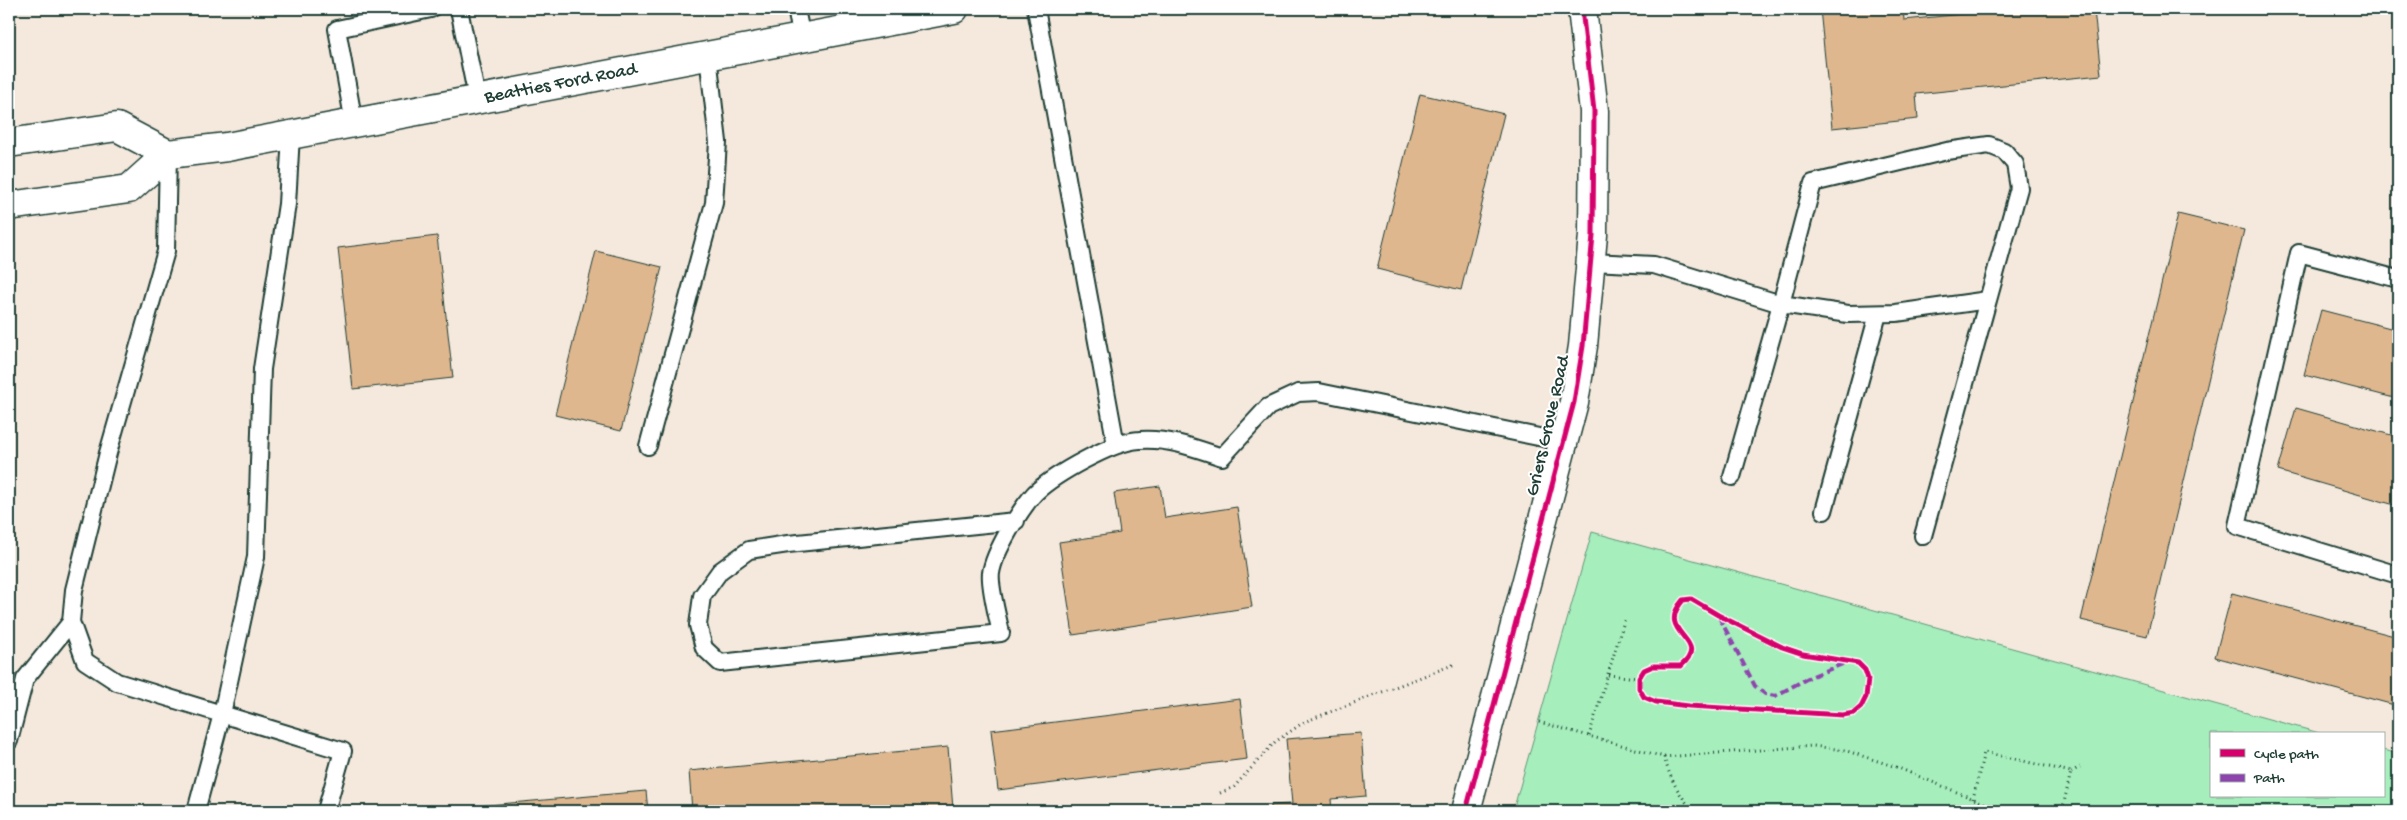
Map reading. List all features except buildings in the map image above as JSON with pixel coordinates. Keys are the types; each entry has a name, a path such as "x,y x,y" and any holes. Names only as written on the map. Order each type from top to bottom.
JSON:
{"main road":[{"name":"Beatties Ford Road","path":"168,154 227,147 477,98 954,9"},
{"name":"Griers Grove Road","path":"1466,811 1574,402 1583,346 1591,262 1594,111 1582,9"},
{"path":"9,142 117,127 168,154 128,189 9,206"}],"lane":[{"path":"354,123 337,29 431,9"},
{"path":"459,9 477,98"},
{"path":"796,9 802,38"},
{"path":"1036,9 1116,445"},
{"path":"648,446 715,194 718,142 708,56"},
{"path":"196,811 222,714 256,557 262,369 287,204 291,135"},
{"path":"1732,477 1813,184 1947,151 1989,145 2004,151 2015,164 2019,188 1923,536"},
{"path":"168,154 166,251 108,453 74,590 71,622 85,661 118,682 343,751 326,811"},
{"path":"2398,279 2299,253 2237,526 2398,574"},
{"path":"1591,262 1654,265 1781,304 1848,314 1896,314 1988,300"},
{"path":"1824,510 1878,314"},
{"path":"1016,521 788,544 749,550 720,571 702,596 698,625 704,648 720,663 1001,633 990,573 1002,541 1016,521 1035,493 1070,468 1116,445 1138,440 1168,440 1222,457 1268,407 1298,393 1318,392 1563,442"},
{"path":"9,741 26,679 71,622"}],"path":[{"path":"1590,736 1625,618"},
{"path":"1220,793 1234,787 1275,742 1304,722 1455,664"},
{"path":"1608,675 1640,678"},
{"path":"1539,722 1664,757 1821,747 1844,750 1896,767 2004,811"},
{"path":"1973,799 1984,752 2071,772 2080,767"},
{"path":"1664,757 1669,774 1677,790 1694,811"},
{"path":"2062,811 2071,772"},
{"path":"1102,811 1108,810"}],"green space":[{"path":"1592,532 2316,732 2210,732 2210,798 2384,798 2384,750 2398,754 2398,811 1513,811"}],"marked path":[{"path":"1719,617 1755,686 1765,694 1775,696 1810,677 1845,663"}],"cycle path":[{"path":"1466,811 1574,402 1583,346 1593,235 1594,111 1582,9"},
{"path":"1691,599 1718,615 1782,647 1803,654 1858,663 1865,670 1868,679 1866,697 1861,707 1854,713 1843,715 1689,706 1656,702 1644,697 1639,688 1639,678 1644,670 1653,666 1681,666 1689,657 1691,649 1675,621 1676,612 1683,600 1691,599"}]}
